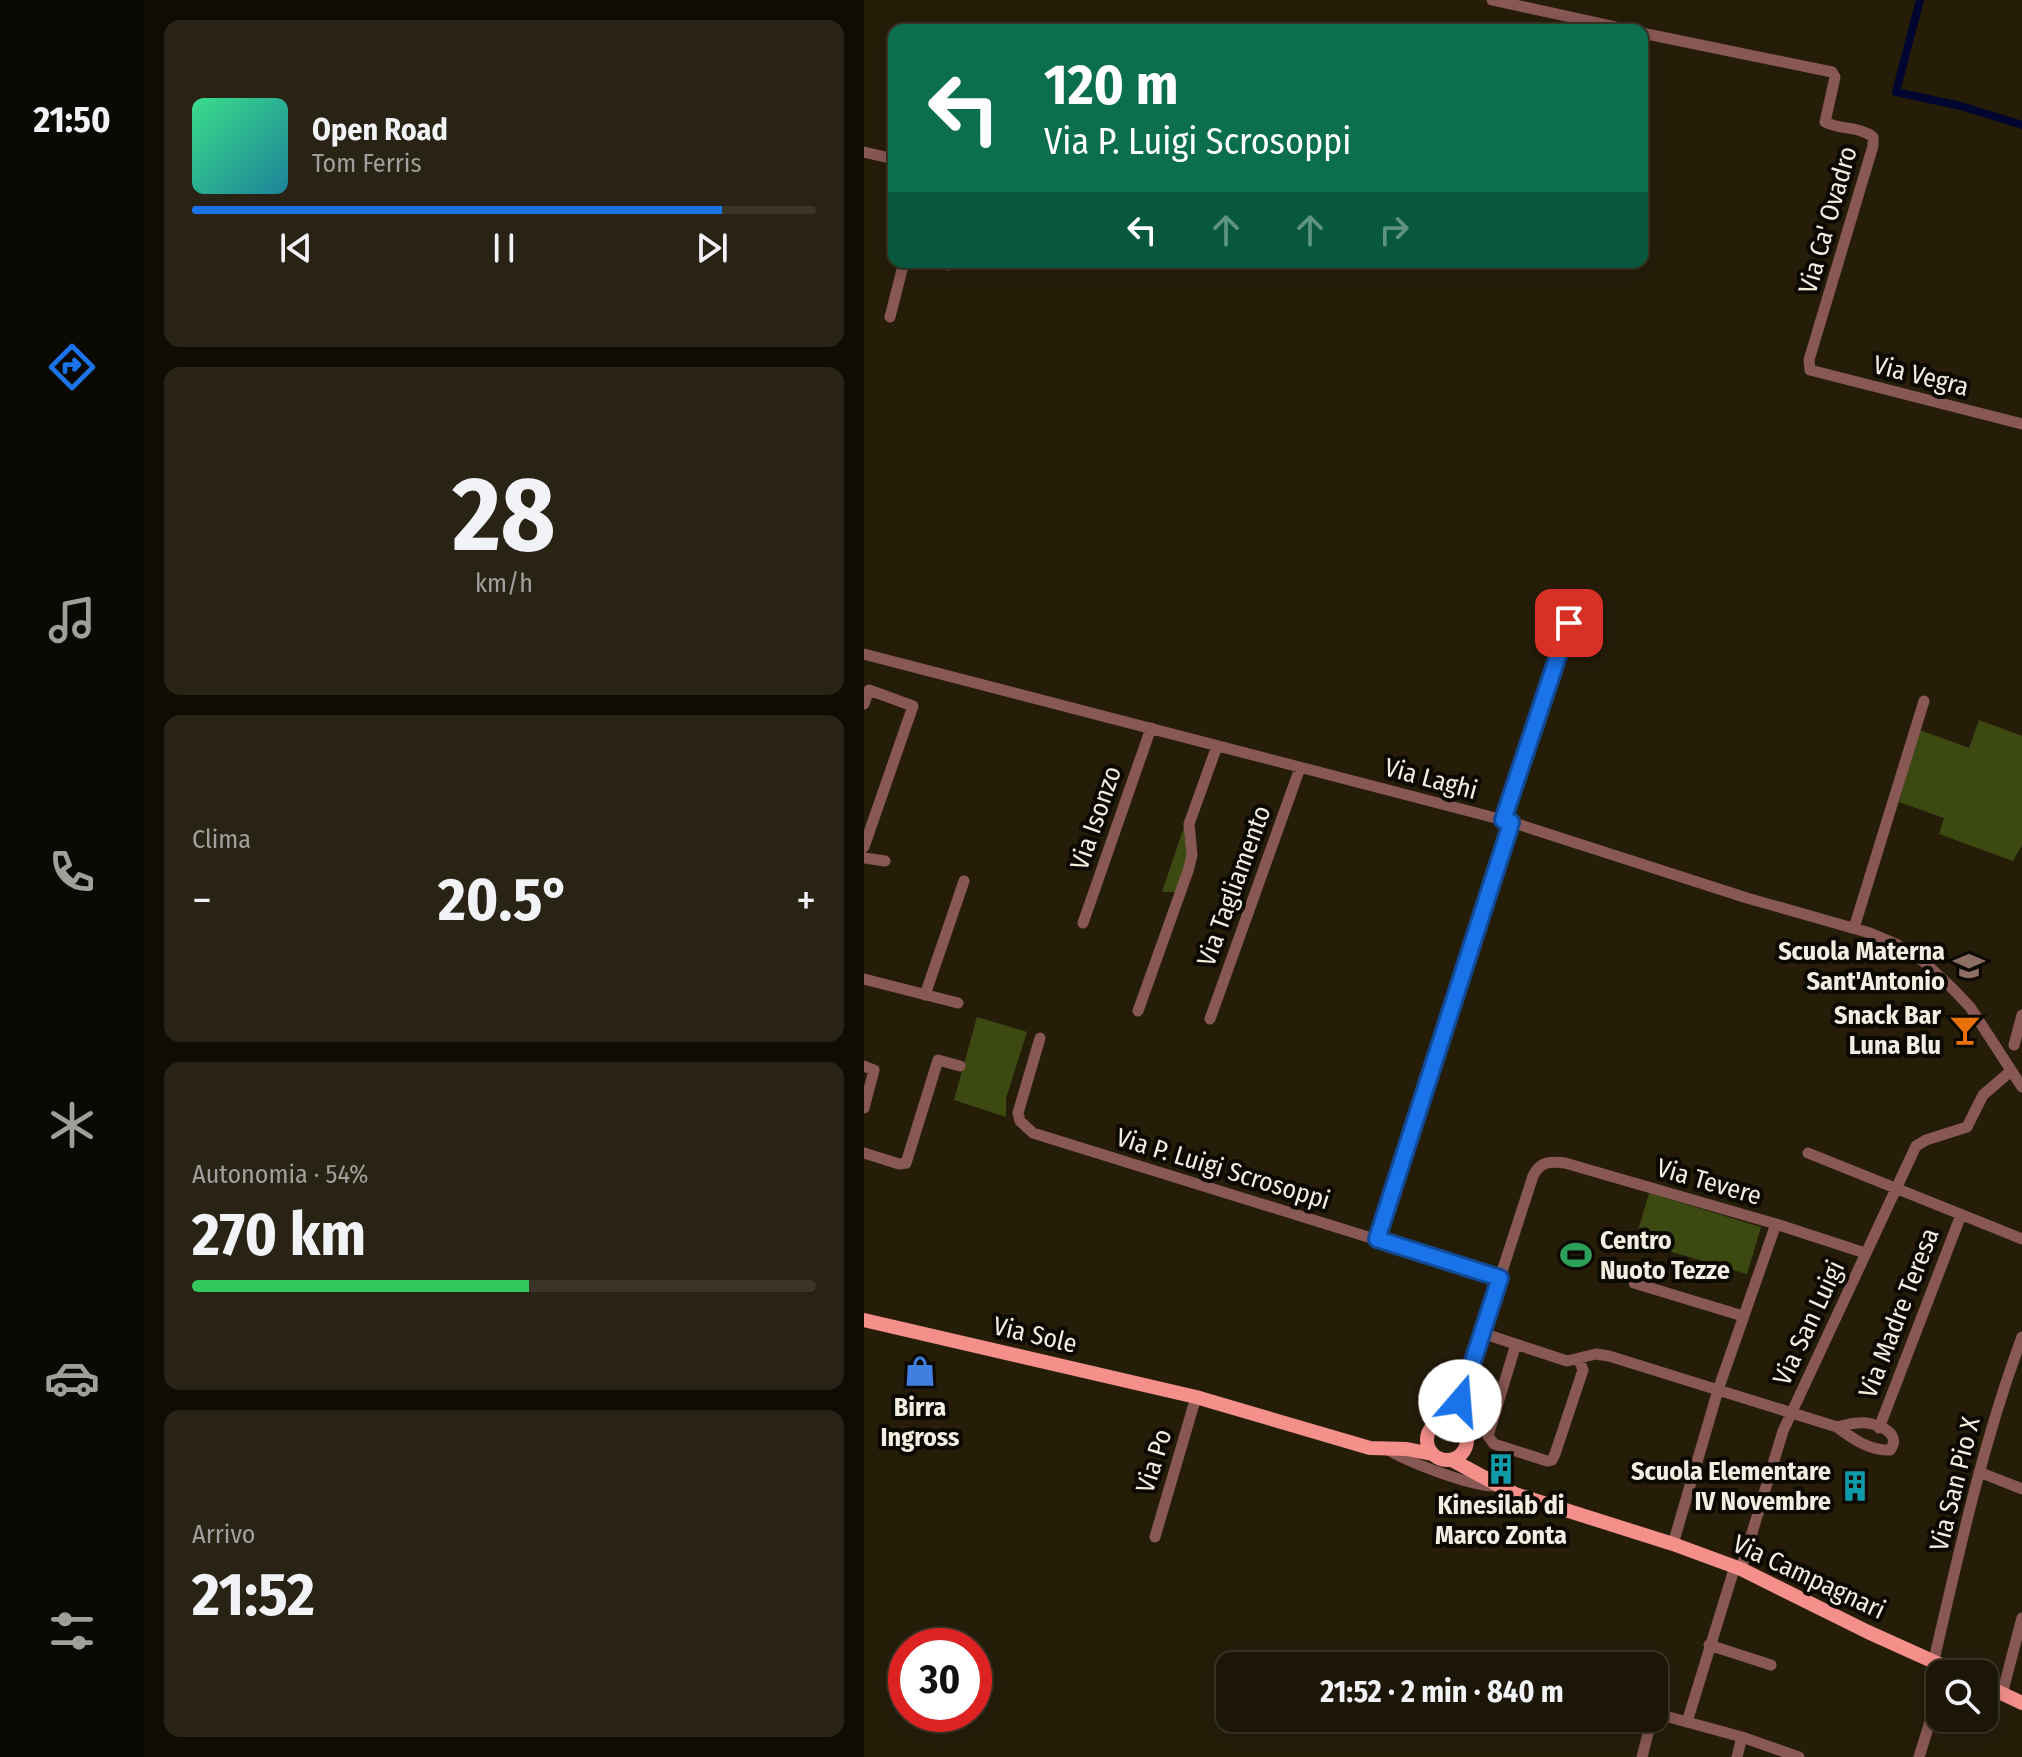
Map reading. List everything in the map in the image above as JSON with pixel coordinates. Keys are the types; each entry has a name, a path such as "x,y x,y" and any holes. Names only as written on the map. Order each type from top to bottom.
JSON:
{"main road":[{"name":"Via Sole","path":"864,1320 1196,1397"},
{"name":"Via Campagnari","path":"1196,1397 1358,1445 1432,1454"},
{"path":"1390,1448 1428,1432 1437,1422 1450,1419 1461,1425 1467,1444 1462,1454 1452,1460 1441,1460 1432,1454 1427,1443 1428,1432"},
{"name":"Via Campagnari","path":"1467,1444 1474,1464 1484,1476"},
{"name":"Via Campagnari","path":"1452,1460 1515,1494 1738,1568 1930,1659"},
{"path":"1998,1692 2022,1703"}],"street":[{"path":"1492,0 1602,24"},
{"name":"Via Ca' Ovadro","path":"1648,34 1832,72 1835,77 1825,122 1866,131 1873,137 1873,146 1809,360 1810,370"},
{"path":"864,152 888,158"},
{"path":"890,317 902,268"},
{"name":"Via Vegra","path":"1810,370 2022,424"},
{"path":"1377,1239 1569,623"},
{"name":"Via Laghi","path":"864,654 1507,821 1747,898 1854,928 1896,944 1923,961 1970,1007 2006,1049"},
{"path":"864,847 913,706 869,690 865,697"},
{"path":"1854,928 1924,701"},
{"name":"Via Isonzo","path":"1083,923 1151,728"},
{"path":"1138,1011 1188,871 1192,855 1189,824 1217,746"},
{"name":"Via Tagliamento","path":"1210,1019 1300,768"},
{"path":"864,858 885,861"},
{"path":"925,995 964,881"},
{"path":"864,979 958,1003"},
{"path":"2022,1015 2006,1049 2022,1087"},
{"name":"Via P. Luigi Scrosoppi","path":"1040,1038 1018,1113 1020,1121 1033,1133 1500,1278"},
{"name":"Via San Luigi","path":"1687,1722 1709,1645 1738,1568 1772,1460 1865,1253 1916,1146 1967,1127 2006,1049"},
{"path":"864,1153 899,1164 906,1163 938,1060 960,1066"},
{"path":"864,1066 874,1070 864,1108"},
{"path":"1808,1153 2022,1239"},
{"name":"Via Tevere","path":"1500,1278 1533,1176 1539,1166 1550,1161 1776,1224 1865,1253"},
{"name":"Via Madre Teresa","path":"1879,1428 1961,1215"},
{"path":"1673,1544 1718,1390 1776,1224"},
{"path":"1461,1425 1460,1401 1500,1278"},
{"path":"1634,1283 1743,1316"},
{"name":"Via Madre Teresa","path":"1482,1333 1567,1361 1596,1354 1609,1356 1837,1427 1856,1442 1888,1451 1895,1444 1891,1432 1879,1428 1860,1423 1837,1427"},
{"name":"Via San Pio X","path":"1930,1659 1937,1644 1979,1472 2021,1340"},
{"path":"1516,1344 1488,1436 1494,1444 1547,1461 1552,1460 1555,1454 1583,1370 1579,1360"},
{"name":"Via Po","path":"1155,1537 1196,1397"},
{"path":"1443,1420 1460,1401"},
{"name":"Via Campagnari","path":"1390,1448 1410,1462 1488,1487 1498,1485"},
{"path":"1979,1472 2022,1489"},
{"path":"2002,1694 2022,1618"},
{"path":"1709,1645 1771,1665"},
{"path":"1668,1719 1742,1737 1799,1757"},
{"path":"1642,1757 1649,1732"},
{"path":"1919,1757 1927,1732"},
{"path":"1737,1757 1742,1737"}],"green space":[{"path":"1979,720 2022,736 2022,845 2013,861 1939,834 1944,818 1899,802 1920,730 1969,748"},
{"path":"1184,827 1188,854 1176,892 1162,892"},
{"path":"977,1017 1027,1032 1006,1098 1006,1117 954,1100"},
{"path":"1649,1193 1761,1227 1747,1274 1635,1241"}],"waterway":[{"path":"1920,0 1896,92 1961,106 2022,125"}],"place":[{"name":"Scuola Materna Sant'Antonio","path":"1969,966"},
{"name":"Snack Bar Luna Blu","path":"1965,1030"},
{"name":"Centro Nuoto Tezze","path":"1576,1255"},
{"name":"Birra Ingross","path":"920,1371"},
{"name":"Kinesilab di Marco Zonta","path":"1501,1469"},
{"name":"Scuola Elementare IV Novembre","path":"1855,1486"}],"route":[{"path":"1460,1401 1500,1278 1377,1239 1509,830 1511,822 1503,820 1569,623"}]}
